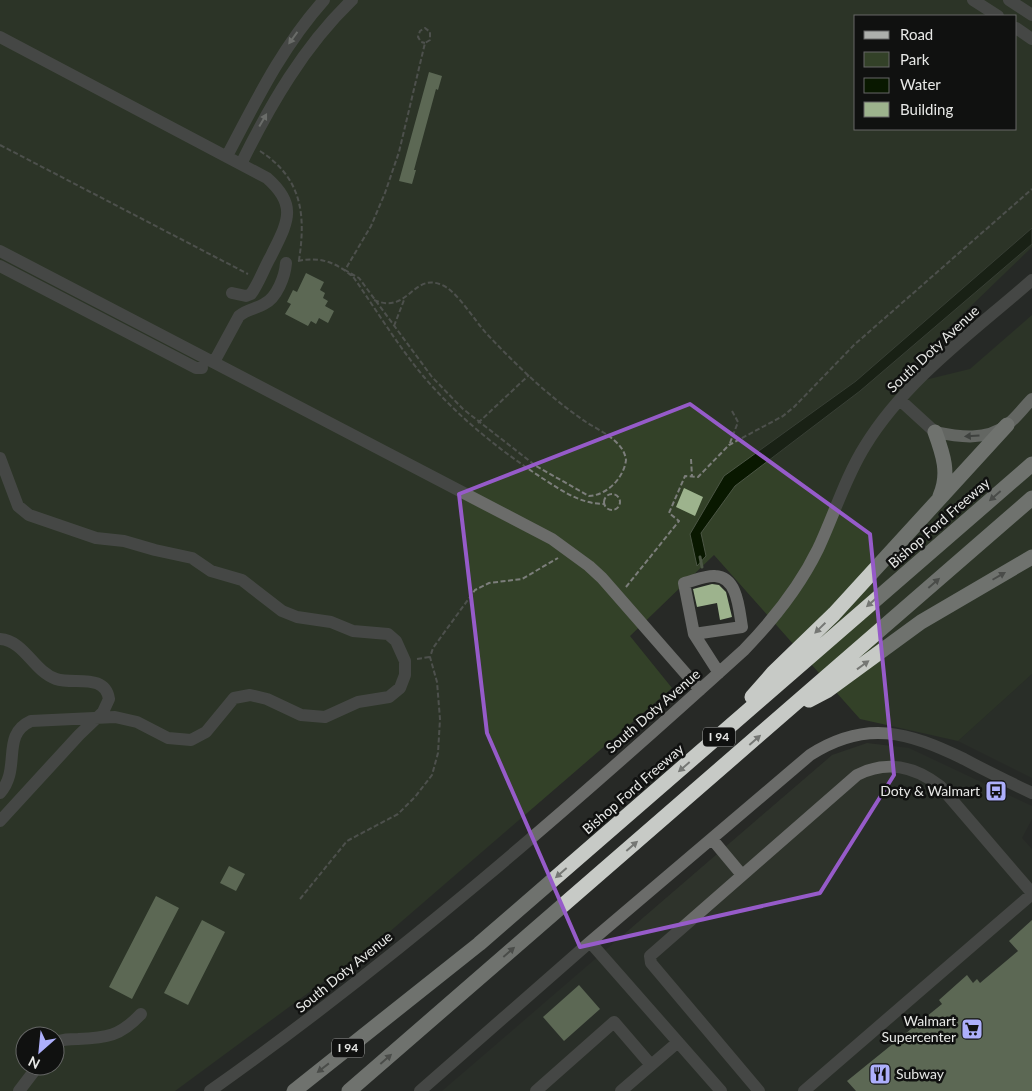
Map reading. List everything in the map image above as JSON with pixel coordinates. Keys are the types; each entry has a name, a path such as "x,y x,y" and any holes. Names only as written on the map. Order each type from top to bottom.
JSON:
{"highway":[{"path":"712,743 773,673 834,614 1007,425"},
{"path":"935,432 946,473 945,486 938,501"},
{"name":"Bishop Ford Freeway","path":"294,1091 479,944 1032,464"},
{"name":"I 94","path":"349,1091 1032,498"},
{"path":"792,708 828,690 921,622 1032,557"}],"main road":[{"path":"935,432 954,436 975,436 993,432 1007,425 1032,399"}],"street":[{"path":"227,156 291,39 324,0"},
{"path":"240,164 260,126 296,67 321,33 352,0"},
{"path":"973,0 996,15"},
{"path":"1009,0 1032,15"},
{"path":"1017,29 1032,39"},
{"path":"0,37 227,156 267,178 280,190 287,204 288,218 285,227 254,290 246,296 232,293"},
{"path":"0,251 530,526 589,566 700,690"},
{"path":"214,362 234,323 240,316 246,311 269,301 283,277 286,263"},
{"path":"0,266 196,368 202,368"},
{"name":"South Doty Avenue","path":"210,1091 301,1025 479,882 700,690 777,616 819,548 849,476 865,446 900,400 922,376 1032,280"},
{"path":"900,400 935,432"},
{"path":"0,458 18,506 29,515 96,538 134,543 155,550 192,558 211,571 242,580 282,611 297,617 331,622 354,631 388,634 396,641 405,660 403,682 395,693 389,697 358,702 325,717 301,715 258,696 242,696 227,704 206,732 191,740 183,741 168,738 126,719 40,720 22,724 13,734 11,769 0,793"},
{"path":"694,634 742,627 736,596 731,584 725,580 714,576 684,583 694,634 719,673"},
{"path":"0,639 15,643 50,676 61,680 93,682 103,686 110,700 103,712 78,735 0,821"},
{"path":"420,1091 590,942 810,755 835,740 864,733 890,733 920,739 1032,793"},
{"path":"759,1091 651,963 649,958 857,775 870,769 888,766 913,770 940,786 1032,894 806,1091"},
{"path":"712,839 742,875"},
{"path":"590,942 721,1091"},
{"path":"65,1040 118,1034 128,1028 141,1014"},
{"path":"540,1090 614,1022 651,1065"},
{"path":"621,1091 678,1042"},
{"path":"19,1091 30,1076"}],"path":[{"path":"345,270 371,226 389,184 404,133 426,43 430,40 431,36 425,28 420,30 418,37 422,42 426,43"},
{"path":"0,145 259,279"},
{"path":"618,597 679,521 669,513 685,476 698,478 729,445 783,416 794,407 854,345 1032,189"},
{"path":"286,263 312,259 332,263 359,278 374,300 394,327 432,377 478,423 536,466 582,493 593,496 612,486 625,468 626,456 622,448 563,406 487,334 446,288 438,284 424,284 414,289 405,298 394,327"},
{"path":"345,270 354,278 424,377 460,415 520,464 570,496 584,502 604,504"},
{"path":"374,300 389,304 405,298"},
{"path":"478,423 529,375"},
{"path":"729,445 737,427 736,418 732,411"},
{"path":"691,459 692,477"},
{"path":"611,494 619,499 619,506 614,510 607,509 604,504 605,498 611,494"},
{"path":"300,899 348,842 398,814 421,791 432,775 438,753 440,719 437,682 430,657 433,648 470,594 489,583 522,579 571,552"}],"highlighted area":[{"path":"690,404 870,534 894,775 820,893 580,947 487,733 459,494"}],"shaded area":[{"path":"1032,674 1032,778 958,741"},
{"path":"867,743 909,748 1032,806 1032,819 1022,838 1032,849 1032,1091 442,1091 832,755"}],"green space":[{"path":"0,0 1032,0 1032,247 884,390 970,369 1032,315 1032,674 958,741 860,719 714,555 630,636 672,688 380,940 175,1091 0,1091"}],"water":[{"path":"1032,228 1032,244 860,391 735,486 701,533 706,556 697,566 690,534 724,476 856,381"}],"building":[{"path":"429,72 442,76 438,90 436,89 412,184 399,181"},
{"path":"306,273 324,282 320,290 325,293 323,298 328,301 325,306 334,311 328,323 319,318 316,324 311,321 308,326 285,314 291,304 287,302 293,290 297,292"},
{"path":"684,488 703,497 695,516 676,507"},
{"path":"712,584 719,585 726,592 732,617 720,620 717,603 697,607 693,589"},
{"path":"229,866 245,874 236,891 220,883"},
{"path":"156,896 179,908 132,999 109,987"},
{"path":"202,920 225,932 188,1005 164,993"},
{"name":"Walmart Supercenter","path":"1032,920 1032,1091 856,1091 847,1081 942,1004 939,1000 967,975 973,983 977,979 980,983 1018,951 1009,941"},
{"path":"579,985 600,1009 564,1041 543,1017"}],"waterway":[{"path":"700,557 702,567"}],"place":[{"name":"Doty & Walmart","path":"996,791"},
{"name":"Walmart Supercenter","path":"972,1029"},
{"name":"Subway","path":"880,1074"}]}
